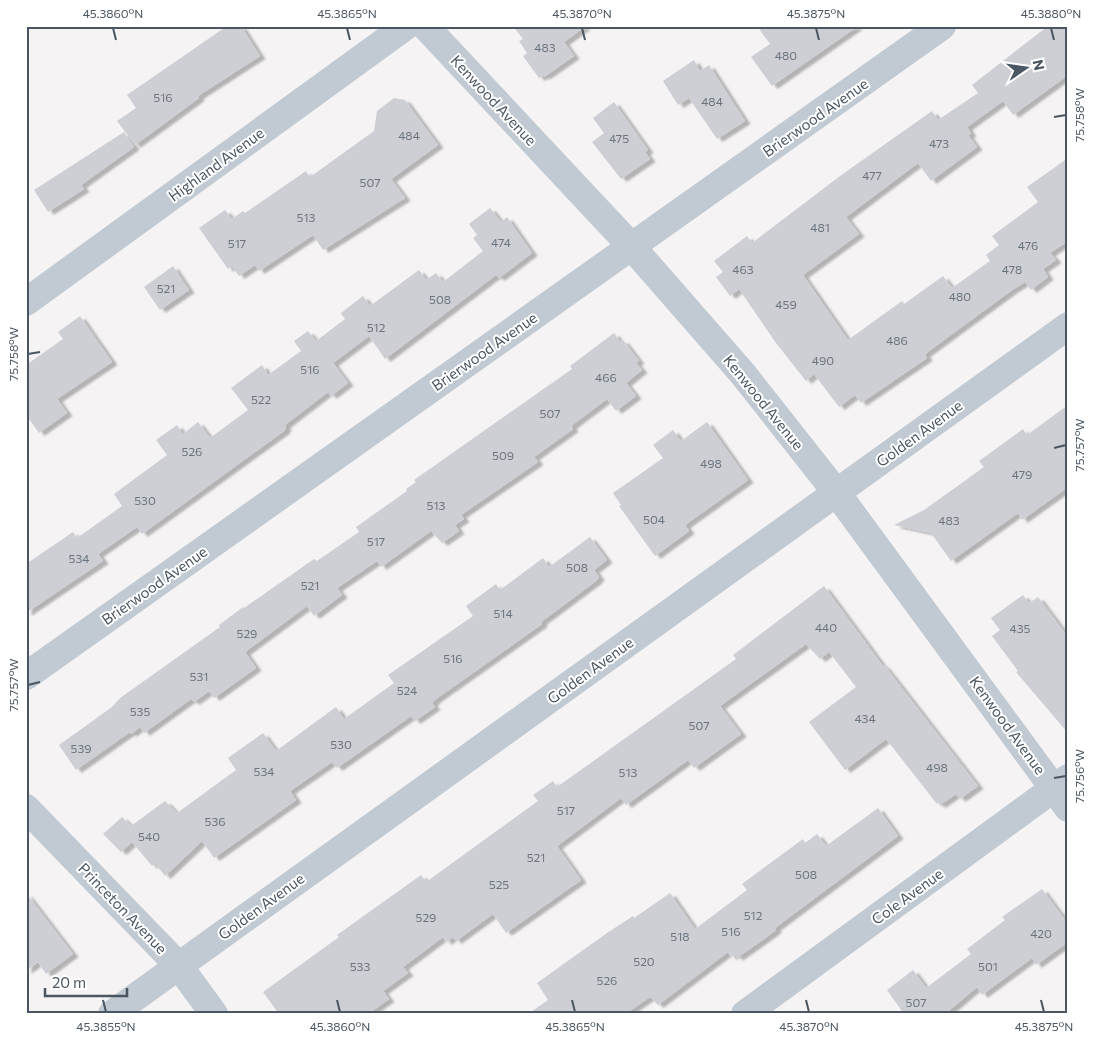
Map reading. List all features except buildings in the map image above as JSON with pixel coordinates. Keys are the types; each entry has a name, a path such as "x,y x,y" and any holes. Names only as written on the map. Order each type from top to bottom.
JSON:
{"street":[{"name":"Highland Avenue","path":"26,302 406,26"},
{"name":"Kenwood Avenue","path":"424,26 632,247 742,374 836,492 1063,791"},
{"name":"Brierwood Avenue","path":"26,676 942,26"},
{"name":"Golden Avenue","path":"112,1014 1068,326"},
{"name":"Cole Avenue","path":"745,1014 1063,791"},
{"name":"Princeton Avenue","path":"26,808 179,966 214,1014"}]}
